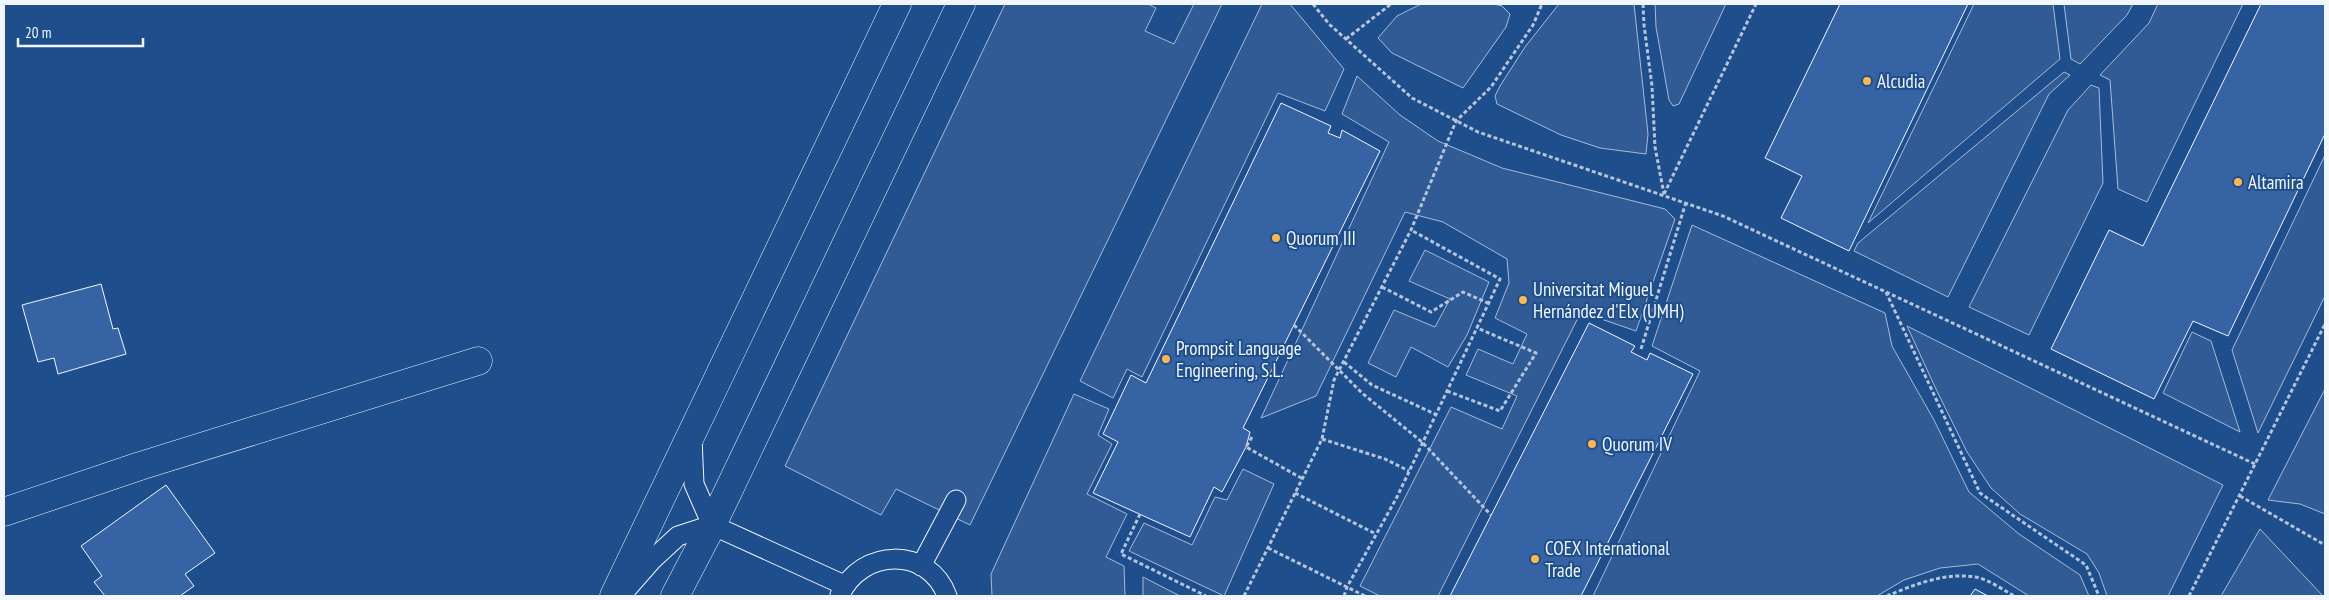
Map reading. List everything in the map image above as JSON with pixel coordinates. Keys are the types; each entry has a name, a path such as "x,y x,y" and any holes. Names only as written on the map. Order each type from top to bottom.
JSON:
{"street":[{"path":"614,596 897,4"},
{"path":"676,596 712,525 961,4"},
{"path":"4,512 140,466 478,361"}],"lane":[{"path":"692,434 694,484 712,525 842,591 856,572 870,563 888,559 905,560 921,566 934,575 944,588 947,596"},
{"path":"921,566 956,500"},
{"path":"620,596 652,560 678,536 712,525"}],"path":[{"path":"1313,4 1329,24 1412,98 1478,132 1664,194 1723,216 2255,464"},
{"path":"1346,39 1391,4"},
{"path":"1244,596 1322,439 1334,380 1411,230 1456,121 1492,87 1534,25 1542,4"},
{"path":"1643,4 1652,86 1655,147 1664,194"},
{"path":"1664,194 1756,4"},
{"path":"1641,349 1686,202"},
{"path":"1344,596 1347,586 1409,471 1500,279 1411,230"},
{"path":"1382,287 1431,312 1463,292 1488,303"},
{"path":"1886,292 1980,493 2086,565 2100,596"},
{"path":"2189,596 2325,324"},
{"path":"1294,325 1362,393 1422,442 1491,515"},
{"path":"1447,391 1500,411 1536,353 1477,328"},
{"path":"1344,362 1372,385 1436,414"},
{"path":"1252,438 1246,447 1303,478"},
{"path":"1322,439 1384,459 1409,471"},
{"path":"1295,493 1376,534"},
{"path":"2240,496 2325,545"},
{"path":"1140,514 1121,554 1206,596"},
{"path":"1268,548 1365,596"},
{"path":"1887,596 1912,585 1944,578 1975,577 1999,587 2014,596"}],"shaded area":[{"path":"1005,4 1148,4 1156,8 1145,31 1174,44 1194,4 1222,4 970,525 896,489 881,515 785,466"},
{"path":"1262,4 1290,4 1344,69 1325,111 1278,93 1142,377 1127,369 1113,398 1080,381"},
{"path":"1421,4 1494,4 1502,6 1510,14 1506,27 1463,88 1392,53 1378,38 1397,16"},
{"path":"1559,4 1634,4 1648,134 1646,154 1600,148 1561,135 1497,104 1495,96 1500,86 1525,47"},
{"path":"1655,4 1726,4 1679,104 1673,106 1669,100 1656,27"},
{"path":"1974,4 2053,4 2060,59 1868,223"},
{"path":"2064,4 2133,4 2127,15 2080,64 2071,59"},
{"path":"2158,4 2243,4 2147,202 2118,189 2110,80 2100,75 2149,23"},
{"path":"2064,72 2070,75 2049,94 1948,297 1854,251 1858,243"},
{"path":"1357,76 1400,115 1438,141 1502,168 1665,209 1675,219 1636,331 1581,312 1438,596 1380,596 1360,586 1451,407 1502,429 1517,396 1466,375 1478,349 1513,364 1527,334 1495,318 1509,283 1507,259 1443,222 1405,212 1316,396 1261,418 1389,142 1342,114"},
{"path":"2091,85 2099,88 2103,183 2029,335 1969,307 2068,110"},
{"path":"2325,155 2325,296 2258,433 2232,350"},
{"path":"1692,225 1885,313 1892,346 1934,420 1969,492 2019,534 2080,575 2089,596 2029,596 1978,564 1940,568 1904,580 1877,596 1593,596 1700,371 1652,346"},
{"path":"1425,250 1489,282 1467,335 1448,367 1411,347 1396,377 1368,363 1394,310 1435,327 1450,299 1409,281"},
{"path":"1907,326 2223,485 2168,596 2107,596 2099,573 2087,554 2020,514 1991,488 1967,452"},
{"path":"2192,332 2211,341 2240,432 2163,393"},
{"path":"2325,389 2325,514 2300,504 2268,500"},
{"path":"1074,394 1109,409 1098,435 1112,444 1087,494 1127,514 1106,557 1124,566 1125,596 992,596 991,574"},
{"path":"1243,469 1274,484 1224,596 1129,551 1144,523 1192,545 1215,497 1227,500"},
{"path":"2260,529 2323,596 2221,596"},
{"path":"1143,577 1180,596 1143,596"}],"building":[{"name":"Alcudia","path":"1840,4 1968,4 1849,251 1781,218 1802,176 1765,158"},
{"name":"Altamira","path":"2261,4 2325,4 2325,134 2228,336 2193,321 2154,399 2051,349 2109,230 2143,246"},
{"name":"Quorum III","path":"1281,103 1331,126 1328,133 1340,138 1342,130 1380,151 1243,428 1250,432 1246,447 1222,492 1214,487 1190,537 1093,493 1118,442 1103,434 1131,375 1146,383"},
{"path":"101,284 113,329 118,328 126,354 58,374 54,358 38,362 22,305"},
{"name":"Quorum IV","path":"1589,323 1635,346 1631,352 1647,360 1650,353 1693,374 1581,596 1450,596"},
{"path":"166,485 215,553 185,574 194,586 180,596 105,596 94,582 102,576 81,546"},
{"path":"1975,589 1988,596 1970,596"}],"place":[{"name":"Alcudia","path":"1867,81"},
{"name":"Altamira","path":"2238,182"},
{"name":"Quorum III","path":"1276,238"},
{"name":"Universitat Miguel Hernández d'Elx (UMH)","path":"1523,300"},
{"name":"Prompsit Language Engineering, S.L.","path":"1166,359"},
{"name":"Quorum IV","path":"1592,444"},
{"name":"COEX International Trade","path":"1535,559"}]}
